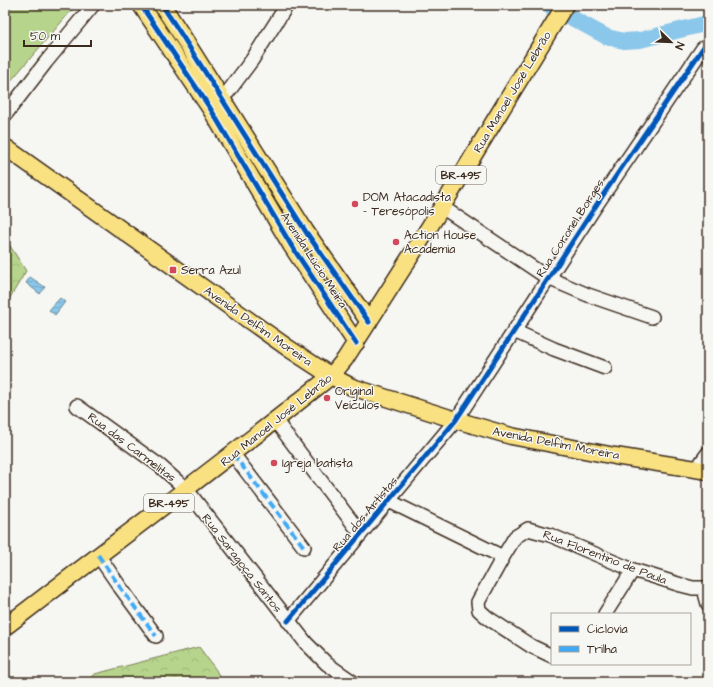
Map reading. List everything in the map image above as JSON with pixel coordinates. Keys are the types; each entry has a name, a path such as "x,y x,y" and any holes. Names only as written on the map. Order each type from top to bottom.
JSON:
{"main road":[{"name":"Avenida Lúcio Meira","path":"141,5 216,104 369,322"},
{"name":"Avenida Lúcio Meira","path":"162,5 291,245 356,343"},
{"name":"Rua Manoel José Lebrão","path":"5,627 187,490 332,376 356,343 442,207 565,5"},
{"name":"Avenida Delfim Moreira","path":"5,147 288,348 352,387 511,436 615,456 703,470"},
{"path":"291,245 306,232"}],"street":[{"path":"5,115 93,5"},
{"path":"216,104 252,60 287,5"},
{"name":"Rua Coronel Borges","path":"456,420 597,204 703,48"},
{"path":"442,207 548,278 588,295 652,317"},
{"path":"514,332 605,368"},
{"name":"Rua das Carmelitas","path":"77,406 160,466 187,490"},
{"path":"276,420 317,478 360,534"},
{"name":"Rua dos Artistas","path":"288,621 456,420"},
{"path":"703,470 708,453"},
{"path":"233,454 304,547"},
{"name":"Rua Saragoça Santos","path":"187,490 288,621 316,654 353,682"},
{"path":"389,501 503,557 478,602 479,610 488,618 531,646 551,656"},
{"name":"Rua Florentino de Paula","path":"503,557 515,537 528,529 550,535 633,570 681,585 706,588 708,604"},
{"path":"98,556 156,636"},
{"path":"606,613 633,570"}],"green space":[{"path":"5,5 76,5 9,83 5,81"},
{"path":"5,238 26,271 5,306"},
{"path":"199,647 216,670 222,682 86,682 95,674"}],"water":[{"path":"30,277 45,287 40,294 26,283"},
{"path":"60,298 65,302 55,315 49,310"}],"waterway":[{"path":"548,5 607,37 624,41 640,40 708,23"}],"marked path":[{"path":"233,454 304,547"},
{"path":"98,555 156,636"}],"cycle path":[{"path":"141,5 210,108 291,245 356,343"},
{"path":"162,5 306,232 369,322"},
{"path":"288,621 456,420 597,204 703,48"}],"place":[{"name":"DOM Atacadista - Teresópolis","path":"355,204"},
{"name":"Action House Academia","path":"396,242"},
{"name":"Serra Azul","path":"173,270"},
{"name":"Original Veículos","path":"327,398"},
{"name":"Igreja batista","path":"274,463"}]}
